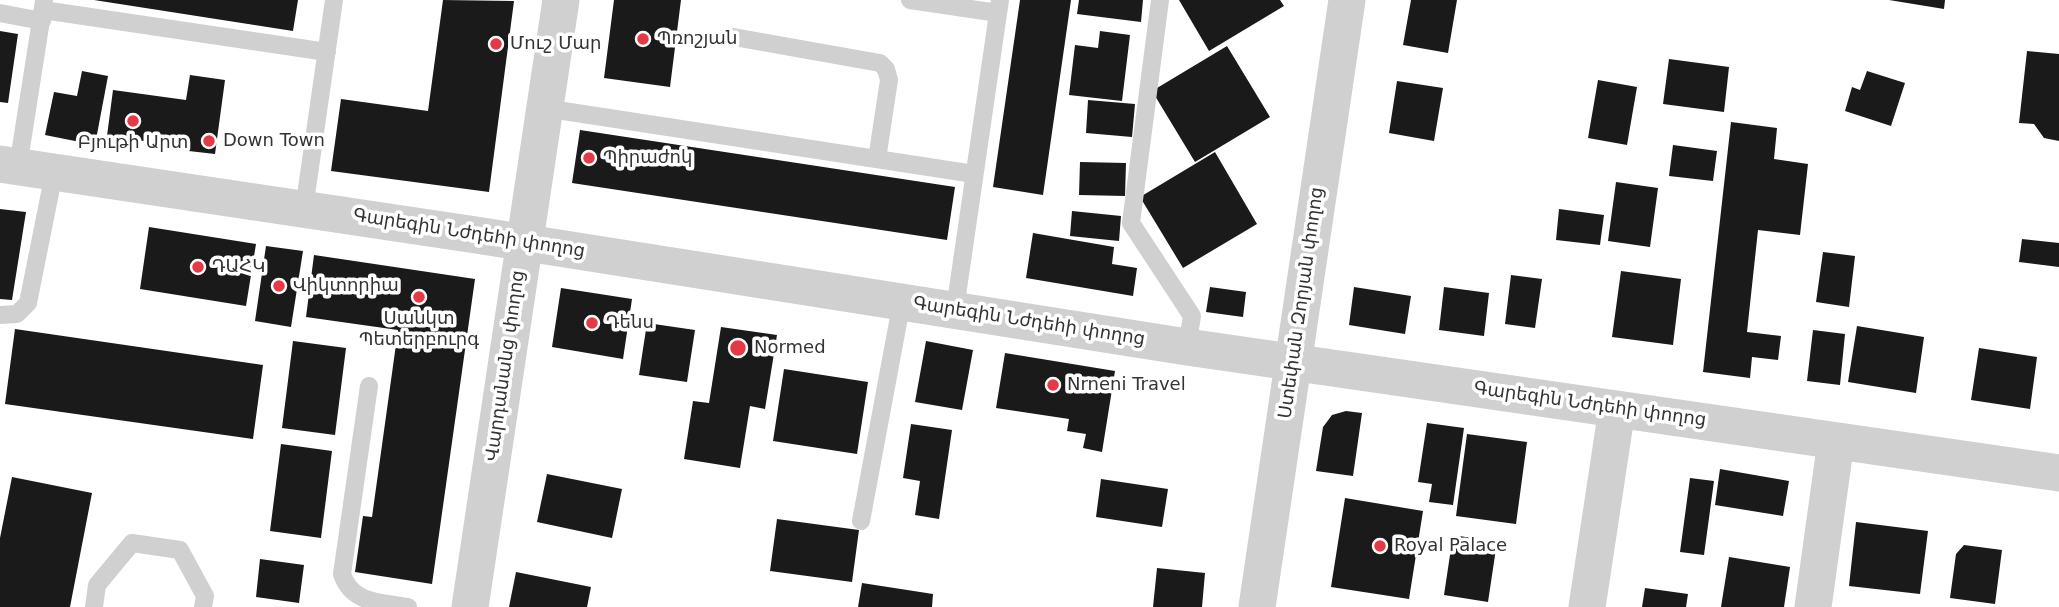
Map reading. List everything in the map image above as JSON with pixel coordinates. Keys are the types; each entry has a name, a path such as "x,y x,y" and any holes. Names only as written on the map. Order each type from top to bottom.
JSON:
{"street":[{"name":"Վարդանանց փողոց","path":"470,607 561,0"},
{"name":"Ստեփան Զորյան փողոց","path":"1257,607 1347,0"},
{"name":"Գարեգին Նժդեհի փողոց","path":"9,166 523,242 1293,363 2059,473"},
{"path":"1587,607 1617,409"},
{"path":"1813,607 1836,441"}],"lane":[{"path":"304,209 334,0"},
{"path":"910,0 999,7 955,309"},
{"path":"1160,0 1131,223 1192,316 1187,347"},
{"path":"0,13 43,10 327,51"},
{"path":"9,166 43,10"},
{"path":"728,36 880,63 886,69 889,80 877,159"},
{"path":"544,108 974,174"},
{"path":"0,314 17,314 27,303 54,173"},
{"path":"861,521 902,301"},
{"path":"369,386 342,574 347,588 360,599 408,607"},
{"path":"94,607 97,585 132,543 180,550 205,596 203,607"}],"building":[{"path":"94,0 298,0 293,31"},
{"path":"443,0 514,1 489,192 331,171 341,99 428,111"},
{"name":"Պռոշյան","path":"614,0 681,0 670,87 604,78"},
{"path":"1020,0 1071,0 1043,195 993,187"},
{"path":"1079,0 1143,0 1141,22 1077,14"},
{"path":"1179,0 1280,0 1284,6 1209,51"},
{"path":"1411,0 1457,0 1448,53 1403,45"},
{"path":"1889,0 1945,0 1944,9"},
{"path":"0,31 18,34 8,103 0,102"},
{"path":"1100,31 1130,35 1122,101 1069,95 1075,45 1098,48"},
{"path":"1227,46 1270,117 1195,162 1152,91"},
{"path":"2027,51 2059,54 2059,141 2044,138 2034,124 2019,123"},
{"path":"1669,59 1729,67 1724,112 1663,104"},
{"path":"82,71 108,76 95,145 45,135 54,92 77,96"},
{"path":"1867,71 1905,83 1891,126 1845,111 1852,87 1860,90"},
{"path":"190,75 225,80 215,154 180,150 180,146 107,136 113,90 186,100"},
{"path":"1598,80 1637,87 1627,145 1588,138"},
{"path":"1397,81 1443,88 1434,141 1389,133"},
{"path":"1088,100 1135,104 1132,137 1086,133"},
{"path":"1731,122 1777,128 1774,159 1808,164 1800,235 1758,230 1747,332 1781,336 1778,360 1752,357 1750,378 1703,372"},
{"path":"580,130 955,187 947,240 572,183"},
{"path":"1673,145 1717,151 1713,181 1669,176"},
{"path":"1215,152 1257,224 1183,268 1140,197"},
{"path":"1080,162 1126,163 1125,196 1079,195"},
{"path":"1616,182 1658,188 1650,247 1608,241"},
{"path":"0,209 26,212 12,300 0,299"},
{"path":"1559,209 1604,215 1600,245 1556,240"},
{"path":"1072,211 1121,216 1119,241 1070,236"},
{"name":"ԴԱՀԿ","path":"149,227 256,244 246,306 140,289"},
{"path":"1033,233 1114,247 1112,264 1137,268 1133,296 1026,278"},
{"path":"2022,239 2059,243 2059,267 2019,262"},
{"name":"Վիկտորիա","path":"266,246 303,251 291,327 255,321"},
{"path":"1823,252 1855,256 1849,307 1816,302"},
{"path":"314,255 475,279 432,584 355,572 363,516 372,517 398,330 306,317"},
{"path":"1621,271 1681,279 1673,345 1612,337"},
{"path":"1511,275 1542,279 1535,328 1505,324"},
{"path":"1210,287 1246,292 1243,317 1206,312"},
{"path":"1354,287 1411,296 1405,334 1349,325"},
{"path":"1444,287 1489,293 1484,336 1439,330"},
{"name":"Դենս","path":"561,288 632,299 623,359 552,347"},
{"path":"647,323 695,330 687,382 639,375"},
{"path":"1857,326 1924,337 1916,393 1848,382"},
{"path":"721,327 777,335 765,409 750,406 740,468 684,459 693,401 709,403"},
{"path":"15,329 263,365 253,439 5,404"},
{"path":"1813,330 1845,334 1840,385 1807,381"},
{"path":"293,341 346,348 335,435 282,428"},
{"path":"926,341 973,350 962,410 915,402"},
{"path":"1979,348 2037,357 2030,409 1971,400"},
{"path":"1005,353 1115,371 1102,452 1083,448 1086,434 1067,431 1069,419 996,408"},
{"path":"784,369 868,382 857,454 773,441"},
{"path":"1346,411 1362,413 1353,476 1316,471 1323,427 1332,415"},
{"path":"1427,423 1464,428 1453,505 1429,502 1432,484 1418,482"},
{"path":"911,424 952,430 939,519 915,515 920,481 903,478"},
{"path":"1467,434 1527,442 1516,524 1456,516"},
{"path":"281,444 332,451 321,538 270,531"},
{"path":"1720,469 1789,481 1783,516 1715,505"},
{"path":"547,474 622,489 612,538 537,522"},
{"path":"12,477 92,493 70,607 0,607 0,538"},
{"path":"1690,478 1714,481 1704,555 1680,552"},
{"path":"1101,479 1168,489 1162,527 1096,517"},
{"path":"1345,498 1423,511 1409,599 1331,587"},
{"path":"777,519 859,530 852,582 770,571"},
{"path":"1856,522 1928,531 1920,594 1849,586"},
{"path":"1453,535 1497,542 1488,602 1444,595"},
{"path":"1964,545 2002,550 1995,604 1950,598 1956,554"},
{"path":"1729,557 1790,567 1784,607 1721,607"},
{"path":"260,559 304,565 299,603 256,597"},
{"path":"1157,568 1205,573 1202,607 1153,607"},
{"path":"516,572 591,587 587,607 509,607"},
{"path":"862,583 933,594 932,607 858,607"},
{"path":"1645,588 1688,594 1686,607 1642,607"}],"place":[{"name":"Պռոշյան","path":"643,39"},
{"name":"Մուշ Մար","path":"496,44"},
{"name":"Բյութի Արտ","path":"133,121"},
{"name":"Down Town","path":"209,141"},
{"name":"Պիրաժոկ","path":"589,158"},
{"name":"ԴԱՀԿ","path":"198,267"},
{"name":"Վիկտորիա","path":"279,286"},
{"name":"Սանկտ Պետերբուրգ","path":"419,297"},
{"name":"Դենս","path":"592,323"},
{"name":"Normed","path":"738,348"},
{"name":"Nrneni Travel","path":"1053,385"},
{"name":"Royal Palace","path":"1380,546"}]}
